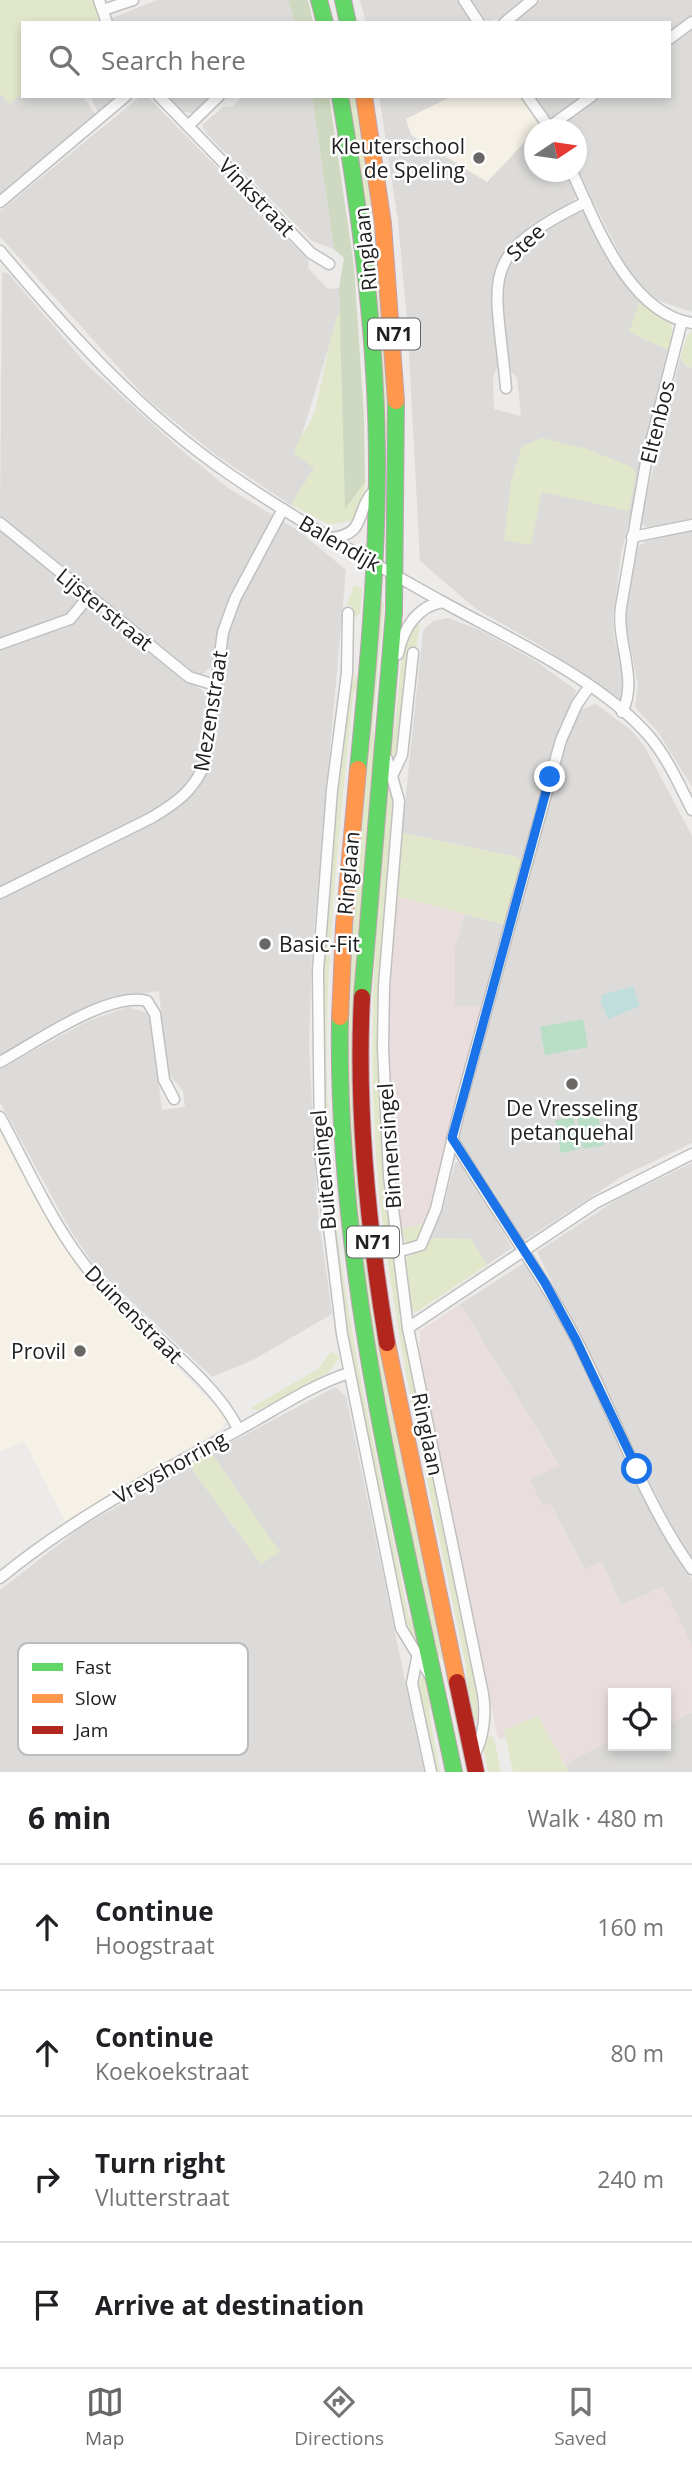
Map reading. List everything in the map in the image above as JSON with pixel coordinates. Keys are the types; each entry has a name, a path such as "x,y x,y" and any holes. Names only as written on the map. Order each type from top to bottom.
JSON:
{"highway":[{"path":"319,0 324,21"},
{"path":"343,0 348,21"},
{"name":"Ringlaan","path":"340,98 364,242 373,353 376,489 370,634 342,946 341,1125 359,1304 451,1768"},
{"name":"Ringlaan","path":"364,98 384,226 397,365 399,472 396,574 389,670 362,955 360,1081 365,1172 390,1357 474,1765"}],"street":[{"path":"101,5 133,0"},
{"path":"464,0 478,21"},
{"path":"506,21 532,0"},
{"path":"671,38 692,22"},
{"path":"0,202 124,98"},
{"name":"Vinkstraat","path":"161,98 311,253 329,264"},
{"path":"188,125 217,98"},
{"path":"528,98 544,119"},
{"path":"562,119 589,98"},
{"name":"Eltenbos","path":"577,182 635,290 687,322 646,462 632,537 618,625 630,686 630,694 622,712"},
{"name":"Stee","path":"506,388 497,277 500,268 527,234 586,202"},
{"name":"Balendijk","path":"2,257 127,392 197,450 283,509 374,564 545,657 622,712 650,737 692,810"},
{"path":"331,538 344,537 355,529 368,497 376,489"},
{"name":"Mezenstraat","path":"0,893 151,818 188,794 198,781 205,763 220,646 229,614 283,509"},
{"name":"Lijsterstraat","path":"0,523 189,677 215,685"},
{"path":"632,537 692,525"},
{"path":"0,644 70,619 89,596"},
{"path":"389,670 396,663 409,625 424,608 443,602"},
{"name":"Buitensingel","path":"348,612 347,673 321,913 316,1033 324,1203 349,1373 401,1628 417,1658 434,1679"},
{"name":"Buitensingel","path":"347,673 370,634"},
{"name":"Binnensingel","path":"392,776 402,755 413,653"},
{"path":"397,1252 414,1248 425,1238 436,1209 452,1138 561,740 577,704 589,687"},
{"name":"Binnensingel","path":"382,744 399,801 388,919 383,1048 389,1177 408,1328 483,1694 485,1708 474,1765"},
{"path":"0,1062 105,1006 140,999 147,1001 155,1014 164,1080 174,1099"},
{"name":"Duinenstraat","path":"0,1117 84,1263 107,1290 223,1402 239,1429"},
{"path":"452,1138 524,1250 576,1340 649,1492 692,1569"},
{"path":"408,1328 619,1189 692,1154"},
{"name":"Vreyshorring","path":"0,1578 107,1502 332,1379 349,1373"},
{"path":"417,1658 412,1683 431,1772"}],"shaded area":[{"path":"157,0 288,0 294,21 113,21 112,18"},
{"path":"360,0 460,0 474,21 365,21"},
{"path":"472,0 525,0 502,18 490,21 484,19"},
{"path":"541,0 692,0 692,19 671,34 671,21 514,21"},
{"path":"692,29 692,312 653,299 630,275 584,182 587,182 587,119 569,119 597,98 671,98 671,44"},
{"path":"0,89 21,89 21,98 84,98 96,114 0,195"},
{"path":"91,98 117,98 98,113"},
{"path":"139,98 149,98 309,261 308,268 328,289 339,288 340,310 297,451 319,468 292,506 216,455 147,399 0,237 0,211"},
{"path":"169,98 209,98 193,113 183,112"},
{"path":"241,98 312,98 334,249 312,241 206,133 202,125 224,106 232,107"},
{"path":"379,98 524,98 538,119 524,119 524,182 572,182 577,194 572,203 530,225 496,265 493,286 499,363 493,377 494,409 521,416 517,378 508,363 502,295 507,263 532,235 582,210 591,219 624,284 640,301 630,332 670,351 621,555 613,618 614,636 625,684 624,696 620,699 541,646 476,609 420,561 408,333 398,221"},
{"name":"Kleuterschool de Speling","path":"448,98 524,98 537,119 524,119 524,143 487,182 411,135 406,119"},
{"path":"535,98 581,98 555,117 548,116"},
{"path":"2,272 8,273 86,364 179,448 228,488 299,531 346,570 312,952 309,1045 317,1204 332,1314 253,1360 212,1377 96,1268 72,1233 0,1102 0,1069 88,1021 128,1007 147,1013 151,1021 162,1110 185,1107 183,1091 167,1072 159,991 104,1001 0,1057 0,899 159,819 198,790 209,768 222,667 212,666 202,675 192,672 0,516"},
{"path":"680,359 689,368 692,367 692,520 650,528 642,525 641,517"},
{"path":"0,531 74,591 78,600 68,615 0,638"},
{"path":"692,532 692,787 658,732 635,707 638,685 625,619 638,547 646,541"},
{"path":"92,608 207,694 200,764 192,782 176,798 0,887 0,647 74,622 85,609"},
{"path":"449,618 482,631 537,662 576,690 523,861 517,857 402,833 423,630 433,621"},
{"path":"596,704 632,731 645,747 692,836 692,1143 623,1176 522,1242 462,1147 458,1136 563,748 580,710"},
{"path":"396,896 465,914 455,945 455,1006 483,1006 428,1222 400,1230 389,1075 390,986"},
{"path":"465,914 506,925 483,1006 455,1006 455,945"},
{"name":"Provil","path":"0,1130 75,1263 97,1290 223,1413 226,1420 221,1429 65,1521 24,1441 0,1452"},
{"path":"460,1160 512,1248 487,1265 471,1239 430,1238 443,1208 455,1163"},
{"path":"692,1163 692,1559 664,1511 537,1252 619,1198"},
{"path":"524,1263 530,1267 565,1327 656,1517 692,1579 692,1646 663,1587 621,1605 602,1562 585,1570 550,1503 543,1506 529,1480 559,1465 460,1304"},
{"path":"460,1304 559,1466 529,1480 543,1506 550,1503 584,1569 602,1562 621,1605 663,1586 692,1646 692,1712 671,1722 671,1688 608,1688 608,1742 565,1764 538,1716 504,1730 505,1738 498,1739 419,1350 420,1331"},
{"path":"335,1387 346,1396 424,1772 0,1772 0,1590 80,1528 189,1465 261,1564 279,1552 211,1453"},
{"path":"692,1712 692,1772 569,1772 565,1764 608,1742 608,1751 671,1751 671,1722"}],"green space":[{"path":"0,0 94,0 101,19 98,21 21,21 21,95 9,104 0,93"},
{"path":"288,0 308,0 313,21 294,21"},
{"path":"312,98 329,98 354,266 364,416 365,482 345,509 339,288 344,258 334,249"},
{"path":"347,98 356,98 385,307 392,537 386,535 388,451"},
{"path":"640,301 663,316 671,325 670,351 629,332"},
{"path":"340,310 345,508 365,482 364,497 354,520 329,525 291,504 314,468 294,454 315,410"},
{"path":"692,330 692,367 689,368 680,359 687,335"},
{"path":"542,438 587,449 632,467 636,475 629,511 542,492 531,545 504,540 511,481 522,446"},
{"path":"354,585 362,589 360,613 352,620 352,606 347,605"},
{"path":"380,600 384,603 373,729 375,745 354,1093 469,1772 466,1772 443,1661 435,1651 374,1350 350,1155 345,1020"},
{"path":"416,624 420,626 416,649 409,649 399,753 392,757 389,754 402,655"},
{"path":"356,674 358,684 353,695 337,853 327,1012 328,1118 332,1181 359,1368 408,1615 415,1625 420,1648 415,1647 405,1626 356,1387 336,1267 323,1146 320,1090 321,977 346,697"},
{"path":"389,785 394,801 379,1012 378,1074 387,1204 408,1352 477,1690 477,1720 474,1721 467,1692 466,1666 398,1324 376,1156 373,998 382,840 386,787"},
{"path":"402,833 517,857 523,861 506,925 396,896"},
{"path":"583,1019 588,1047 545,1055 540,1027"},
{"path":"597,1112 604,1145 583,1149 577,1116"},
{"path":"573,1117 580,1149 561,1153 555,1120"},
{"path":"428,1222 421,1240 407,1244 400,1230"},
{"path":"430,1238 471,1239 487,1265 418,1311 412,1311 405,1259 424,1248"},
{"path":"331,1352 338,1354 339,1359 327,1373 259,1410 249,1409 318,1369"},
{"path":"211,1453 280,1552 261,1564 189,1465"},
{"path":"419,1677 425,1678 431,1698 429,1712 440,1772 436,1772 418,1685"},
{"path":"538,1716 569,1772 513,1772 504,1730"},
{"path":"485,1737 494,1738 501,1772 488,1772 482,1742"}],"water":[{"path":"633,986 640,1006 608,1019 601,1002 602,995"}],"traffic: fast":[{"path":"319,0 324,21"},
{"path":"343,0 348,21"},
{"path":"340,98 366,281 376,420 374,581 358,769"},
{"path":"362,997 394,612 396,401"},
{"path":"340,1017 341,1113 348,1208 360,1303 394,1491 454,1772"}],"traffic: slow":[{"path":"364,98 383,224 396,401"},
{"path":"340,1017 344,925 358,769"},
{"path":"387,1343 457,1682"}],"traffic: jam":[{"path":"362,997 361,1084 365,1171 387,1343"},
{"path":"457,1682 476,1772"}],"place":[{"name":"Kleuterschool de Speling","path":"479,158"},
{"name":"Basic-Fit","path":"265,944"},
{"name":"De Vresseling petanquehal","path":"572,1084"},
{"name":"Provil","path":"80,1351"}],"route":[{"path":"550,777 452,1138 545,1283 576,1340 637,1469"}]}
